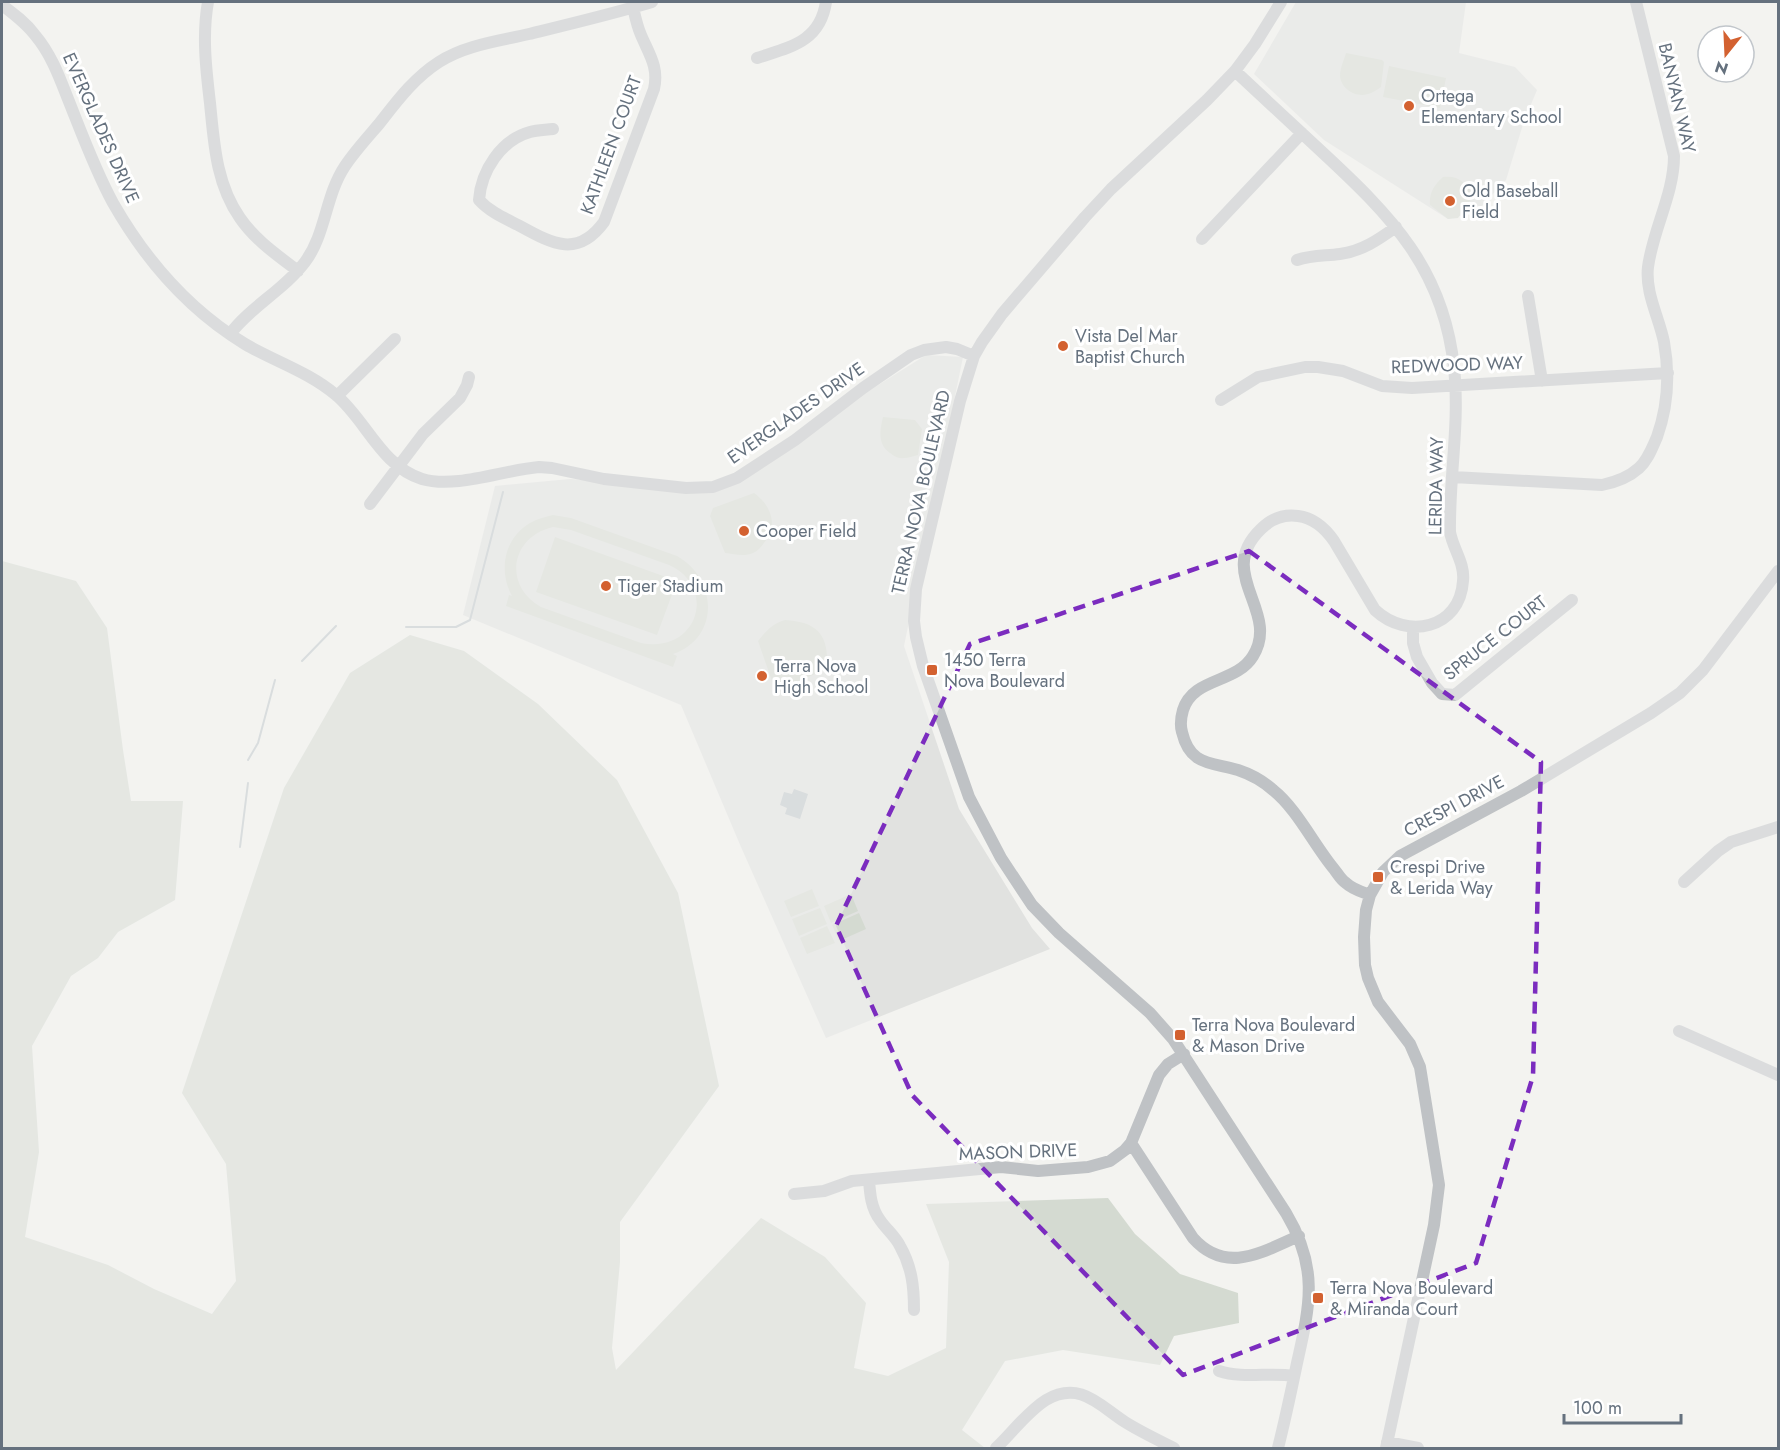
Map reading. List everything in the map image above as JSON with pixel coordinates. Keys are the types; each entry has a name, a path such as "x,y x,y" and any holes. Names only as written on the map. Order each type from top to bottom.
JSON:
{"street":[{"path":"208,2 205,54 215,150 223,184 232,205 249,230 298,271"},
{"path":"230,334 243,319 306,262 318,240 331,193 344,168 406,90 428,70 440,61 466,49 652,2"},
{"path":"757,58 803,41 818,27 826,2"},
{"name":"TERRA NOVA BOULEVARD","path":"1278,1449 1306,1323 1310,1291 1307,1264 1299,1236 1184,1054 1163,1026 1044,919 1015,882 969,797 921,658 914,621 916,589 960,401 974,356 982,342 1002,314 1097,203 1235,71 1256,44 1281,2"},
{"name":"BANYAN WAY","path":"1452,477 1602,485 1622,480 1640,467 1652,450 1667,402 1668,373 1664,343 1650,292 1648,267 1672,177 1674,156 1636,2"},
{"name":"EVERGLADES DRIVE","path":"2,5 25,23 49,54 103,184 141,248 182,294 230,334 309,377 337,396 398,466 420,478 432,481 456,481 539,467 604,479 686,488 713,488 737,478 795,440 911,355 924,350 946,347 974,356"},
{"name":"KATHLEEN COURT","path":"553,129 532,131 510,141 497,154 489,169 480,188 479,200 488,209 557,244 583,242 591,238 603,222 654,89 656,79 654,62 639,32 633,7"},
{"name":"LERIDA WAY","path":"1235,71 1364,191 1396,226 1423,267 1438,300 1452,351 1456,413 1450,532 1463,566 1463,584 1453,610 1436,623 1413,628"},
{"path":"1202,239 1302,134"},
{"path":"1297,260 1353,252 1375,242 1396,226"},
{"path":"1528,296 1542,381"},
{"path":"337,396 395,339"},
{"name":"REDWOOD WAY","path":"1221,400 1258,377 1318,366 1343,371 1382,386 1412,388 1668,373"},
{"path":"370,504 431,424 460,398 470,377"},
{"path":"1370,895 1345,883 1322,855 1282,797 1266,784 1237,770 1203,763 1196,758 1191,753 1183,734 1182,716 1192,693 1246,665 1253,656 1260,638 1261,625 1246,583 1244,563 1249,543 1255,534 1273,519 1295,515 1306,517 1317,523 1334,541 1375,610 1393,623 1413,628"},
{"name":"CRESPI DRIVE","path":"1387,1445 1434,1225 1439,1185 1420,1067 1410,1044 1378,1002 1368,978 1364,937 1366,910 1370,895 1383,872 1400,856 1521,791 1651,713 1680,693 1703,670 1779,571"},
{"name":"SPRUCE COURT","path":"1413,628 1414,650 1432,683 1442,694 1455,695 1462,692 1572,600"},
{"path":"1684,882 1718,850 1731,843 1779,827"},
{"path":"1679,1030 1779,1076"},
{"name":"MASON DRIVE","path":"794,1194 824,1191 843,1183 869,1180 1001,1167 1038,1171 1088,1167 1110,1161 1131,1143 1159,1075 1168,1064 1184,1054"},
{"path":"1131,1143 1193,1238 1211,1253 1235,1259 1248,1258 1299,1236"},
{"path":"869,1180 873,1208 902,1249 912,1275 914,1310"},
{"path":"1219,1371 1240,1375 1294,1376"},
{"path":"996,1449 1037,1407 1058,1395 1071,1394 1095,1399 1129,1425 1174,1449"},
{"path":"1387,1445 1418,1449"}],"highlighted area":[{"path":"1249,551 1541,762 1533,1076 1476,1263 1183,1375 912,1095 836,926 970,644"}],"shaded area":[{"name":"Ortega Elementary School","path":"1296,2 1466,2 1459,53 1515,67 1537,90 1524,121 1506,180 1476,212 1448,219 1324,140 1254,74"},
{"path":"1346,53 1382,60 1384,62 1381,87 1363,95 1346,88 1340,76"},
{"path":"1389,66 1446,78 1440,108 1383,97"},
{"name":"Old Baseball Field","path":"1443,177 1453,177 1461,181 1474,195 1458,218 1448,219 1430,205 1433,190"},
{"name":"Terra Nova High School","path":"926,355 963,357 904,646 959,809 1032,928 1050,949 826,1038 681,705 463,615 495,486 570,479 715,488"},
{"path":"883,417 915,420 922,429 918,455 900,458 886,449 881,441"},
{"name":"Cooper Field","path":"754,493 769,510 772,523 769,536 753,553 743,555 725,553 710,516 713,508"},
{"path":"553,515 571,518 677,556 691,566 706,593 708,608 706,622 699,635 688,646 673,654 677,656 673,667 506,606 509,595 512,596 505,576 509,546 521,529 541,518","holes":["553,527 571,530 669,565 684,575 693,588 697,602 695,616 688,629 676,639 661,644 641,643 541,607 529,598 521,587 517,575 520,551 539,532"]},
{"name":"Tiger Stadium","path":"555,537 677,581 657,635 536,592"},
{"path":"2,561 76,581 107,628 131,801 183,801 175,900 118,932 98,958 71,976 32,1046 39,1152 25,1237 108,1265 154,1289 212,1314 236,1281 226,1164 182,1093 284,788 350,673 410,635 464,651 538,704 617,780 678,893 719,1086 620,1222 620,1262 612,1348 616,1370 761,1218 825,1257 866,1303 854,1368 888,1376 946,1348 949,1262 926,1204 1108,1198 1135,1234 1180,1274 1238,1293 1239,1323 1174,1336 1160,1365 1063,1350 1005,1361 962,1430 985,1448 2,1448"},
{"path":"785,620 806,624 820,633 826,648 827,669 782,688 773,684 758,641 770,628"},
{"path":"794,789 808,794 800,819 785,814 787,808 780,805 784,792 792,794"},
{"path":"812,889 819,906 791,917 784,901"},
{"path":"851,894 858,911 831,923 824,906"},
{"path":"820,908 827,924 799,936 792,919"},
{"path":"859,913 866,929 839,941 832,925"},
{"path":"827,926 835,943 807,954 800,938"}],"waterway":[{"path":"406,627 456,627 470,620 503,492"},
{"path":"302,661 336,626"},
{"path":"248,760 258,743 275,680"},
{"path":"240,847 248,783"}],"place":[{"name":"Ortega Elementary School","path":"1409,106"},
{"name":"Old Baseball Field","path":"1450,201"},
{"name":"Vista Del Mar Baptist Church","path":"1063,346"},
{"name":"Cooper Field","path":"744,531"},
{"name":"Tiger Stadium","path":"606,586"},
{"name":"1450 Terra Nova Boulevard","path":"932,670"},
{"name":"Terra Nova High School","path":"762,676"},
{"name":"Crespi Drive & Lerida Way","path":"1378,877"},
{"name":"Terra Nova Boulevard & Mason Drive","path":"1180,1035"},
{"name":"Terra Nova Boulevard & Miranda Court","path":"1318,1298"}]}
